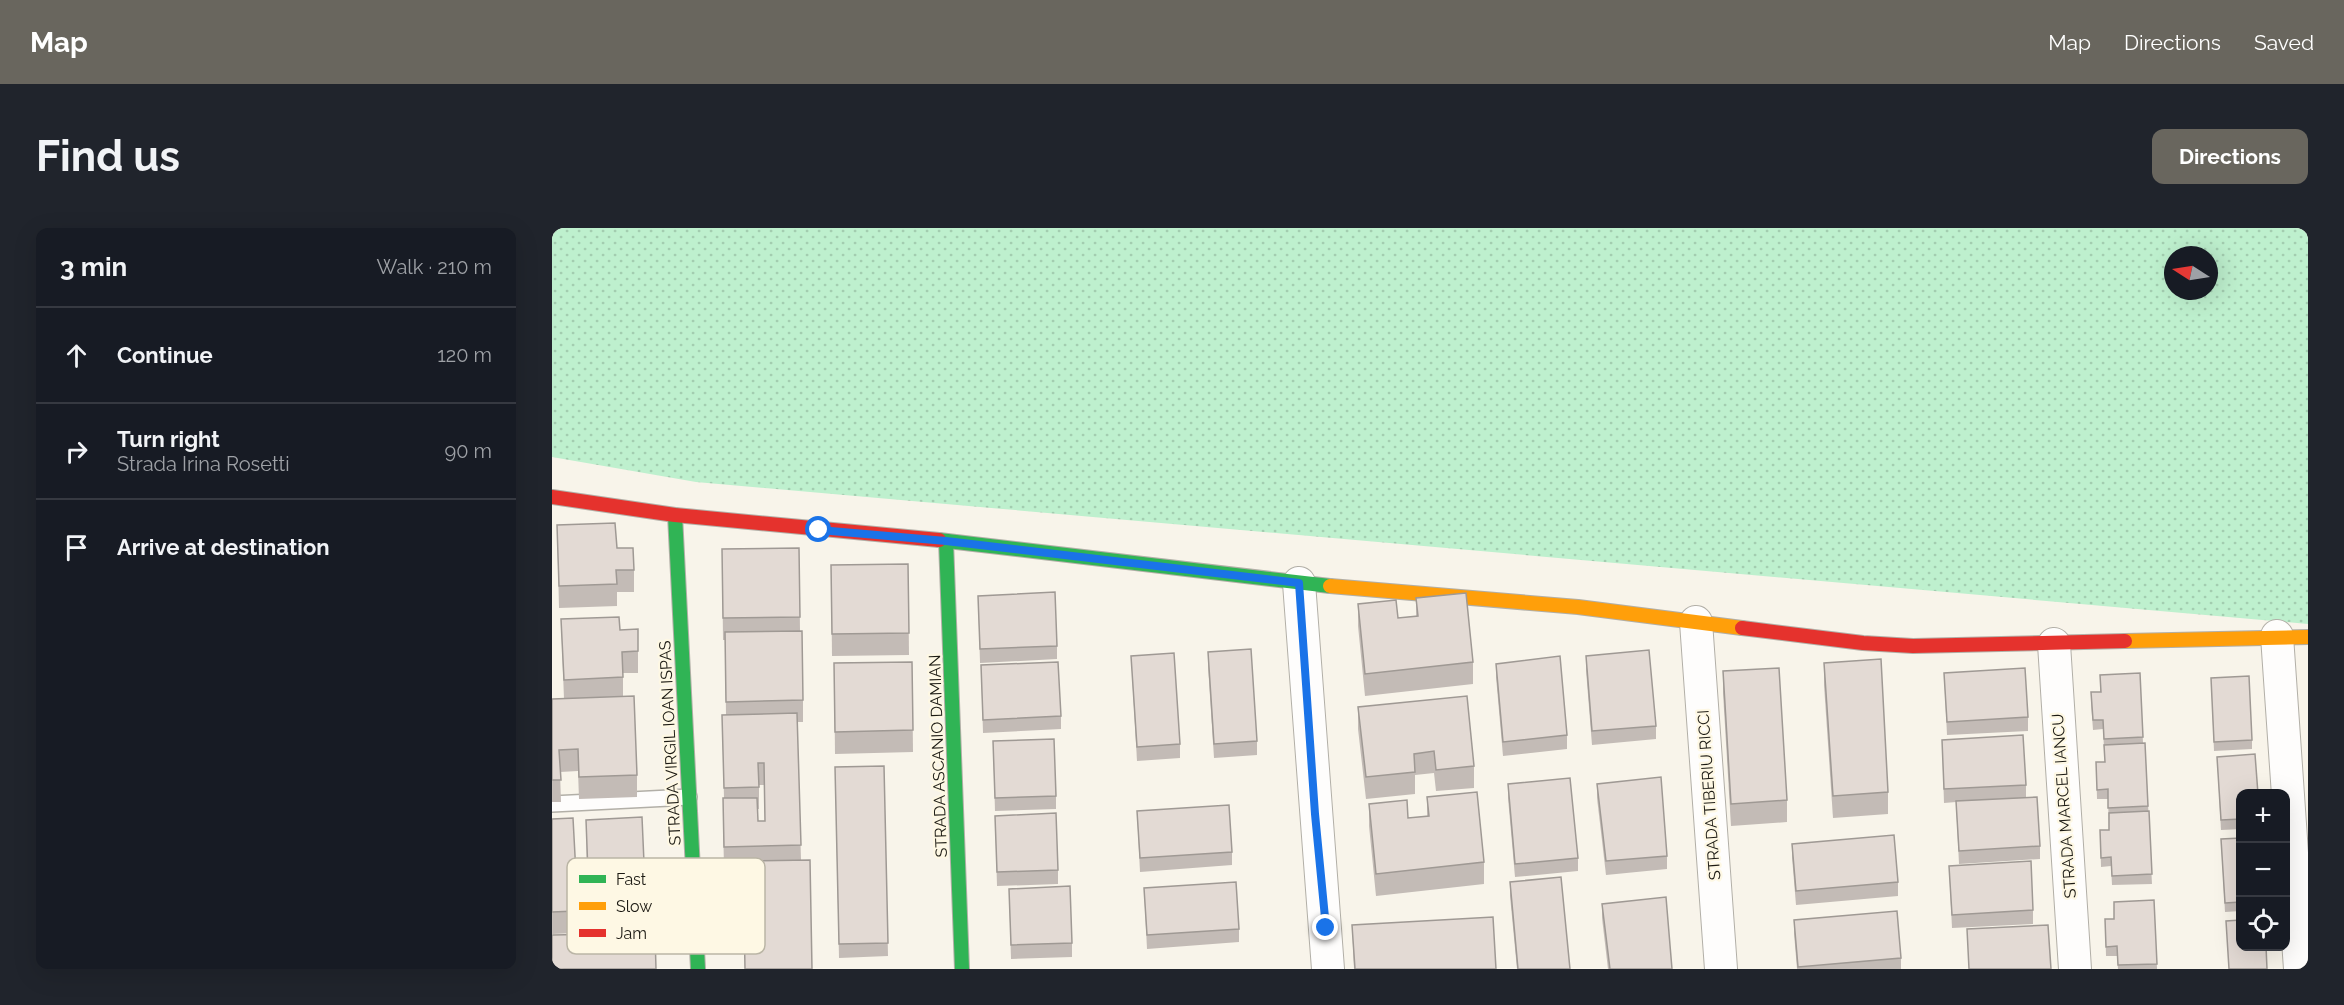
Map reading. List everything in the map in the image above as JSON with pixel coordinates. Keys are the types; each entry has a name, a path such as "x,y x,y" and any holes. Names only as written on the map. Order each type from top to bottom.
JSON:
{"street":[{"path":"552,497 675,515 946,541 1299,583 1578,607 1903,646 2308,637"},
{"name":"STRADA VIRGIL IOAN ISPAS","path":"675,515 692,858"},
{"name":"STRADA ASCANIO DAMIAN","path":"946,541 962,969"},
{"path":"1299,583 1328,969"},
{"name":"STRADA TIBERIU RICCI","path":"1696,622 1721,969"},
{"path":"2277,636 2301,969"},
{"name":"STRADA MARCEL IANCU","path":"2054,644 2075,969"},
{"name":"STRADA VIRGIL IOAN ISPAS","path":"697,954 698,969"}],"lane":[{"path":"552,804 689,797"}],"green space":[{"path":"552,228 2308,228 2308,624 696,482 552,457"}],"building":[{"path":"615,523 617,548 633,548 634,570 616,570 617,584 559,586 557,525"},
{"path":"799,548 800,617 723,618 722,549"},
{"path":"908,564 909,633 832,634 831,565"},
{"path":"1055,592 1057,646 980,649 978,596"},
{"path":"1466,593 1473,662 1365,674 1358,604 1396,600 1398,618 1418,616 1416,598"},
{"path":"619,617 620,630 638,629 638,651 622,652 623,677 564,680 561,619"},
{"path":"802,631 803,700 726,702 725,632"},
{"path":"1251,649 1257,741 1214,744 1208,652"},
{"path":"1649,650 1656,726 1592,731 1586,656"},
{"path":"1174,653 1180,744 1137,747 1131,656"},
{"path":"1560,656 1567,735 1503,742 1496,664"},
{"path":"1881,659 1888,792 1833,796 1824,663"},
{"path":"912,662 913,730 835,732 834,663"},
{"path":"1058,662 1061,716 983,720 981,665"},
{"path":"1779,668 1787,800 1731,804 1723,671"},
{"path":"2025,668 2028,717 1947,722 1944,673"},
{"path":"2140,673 2143,737 2104,739 2103,720 2093,720 2091,692 2101,692 2100,675"},
{"path":"2249,676 2252,740 2214,742 2211,678"},
{"path":"634,696 637,775 579,777 578,749 559,750 561,780 552,780 552,699"},
{"path":"1467,696 1474,766 1436,770 1434,751 1414,754 1415,772 1366,777 1358,707"},
{"path":"797,713 801,845 724,847 723,798 757,798 758,821 765,821 764,763 758,763 759,787 724,788 722,715"},
{"path":"2023,735 2026,785 1944,789 1942,740"},
{"path":"1054,739 1056,796 995,798 993,741"},
{"path":"2145,743 2148,806 2108,808 2108,789 2097,790 2096,762 2105,762 2104,745"},
{"path":"2255,754 2258,789 2236,789 2236,819 2221,820 2217,757"},
{"path":"884,766 888,943 839,944 835,767"},
{"path":"1661,777 1667,856 1606,861 1597,784"},
{"path":"1570,778 1578,858 1515,864 1508,784"},
{"path":"1477,792 1484,862 1376,874 1369,804 1407,800 1408,818 1429,816 1427,797"},
{"path":"2037,797 2040,846 1959,851 1956,801"},
{"path":"1229,805 1232,852 1140,858 1137,811"},
{"path":"2149,811 2152,874 2112,876 2111,857 2101,858 2100,830 2109,830 2109,813"},
{"path":"1056,813 1058,870 997,872 995,816"},
{"path":"642,817 644,858 587,858 586,820"},
{"path":"573,818 575,858 567,858 567,911 552,912 552,819"},
{"path":"1894,835 1898,882 1796,891 1792,844"},
{"path":"2236,838 2236,902 2225,903 2221,839"},
{"path":"810,860 812,969 745,969 745,954 765,954 765,861"},
{"path":"2031,861 2033,910 1952,915 1949,866"},
{"path":"1561,877 1570,969 1518,969 1510,882"},
{"path":"1236,882 1239,929 1147,935 1144,888"},
{"path":"1070,886 1072,943 1011,945 1009,889"},
{"path":"1666,897 1672,969 1610,969 1602,904"},
{"path":"2154,900 2157,964 2118,965 2117,946 2106,947 2105,919 2114,919 2114,902"},
{"path":"1897,911 1901,958 1798,967 1794,920"},
{"path":"1493,917 1496,969 1355,969 1352,925"},
{"path":"2236,920 2236,951 2266,951 2267,969 2229,969 2226,921"},
{"path":"2048,925 2051,969 1969,969 1967,929"},
{"path":"552,935 567,935 567,954 656,954 656,969 552,969"}],"traffic: fast":[{"path":"675,515 692,858"},
{"path":"939,540 1330,586"},
{"path":"946,541 962,969"},
{"path":"697,954 698,969"}],"traffic: slow":[{"path":"1330,586 1578,607 1742,628"},
{"path":"2125,641 2308,637"}],"traffic: jam":[{"path":"552,497 675,515 939,540"},
{"path":"1742,628 1863,643 1913,646 2125,641"}],"route":[{"path":"819,530 946,541 1299,583 1315,814 1326,928"}]}
